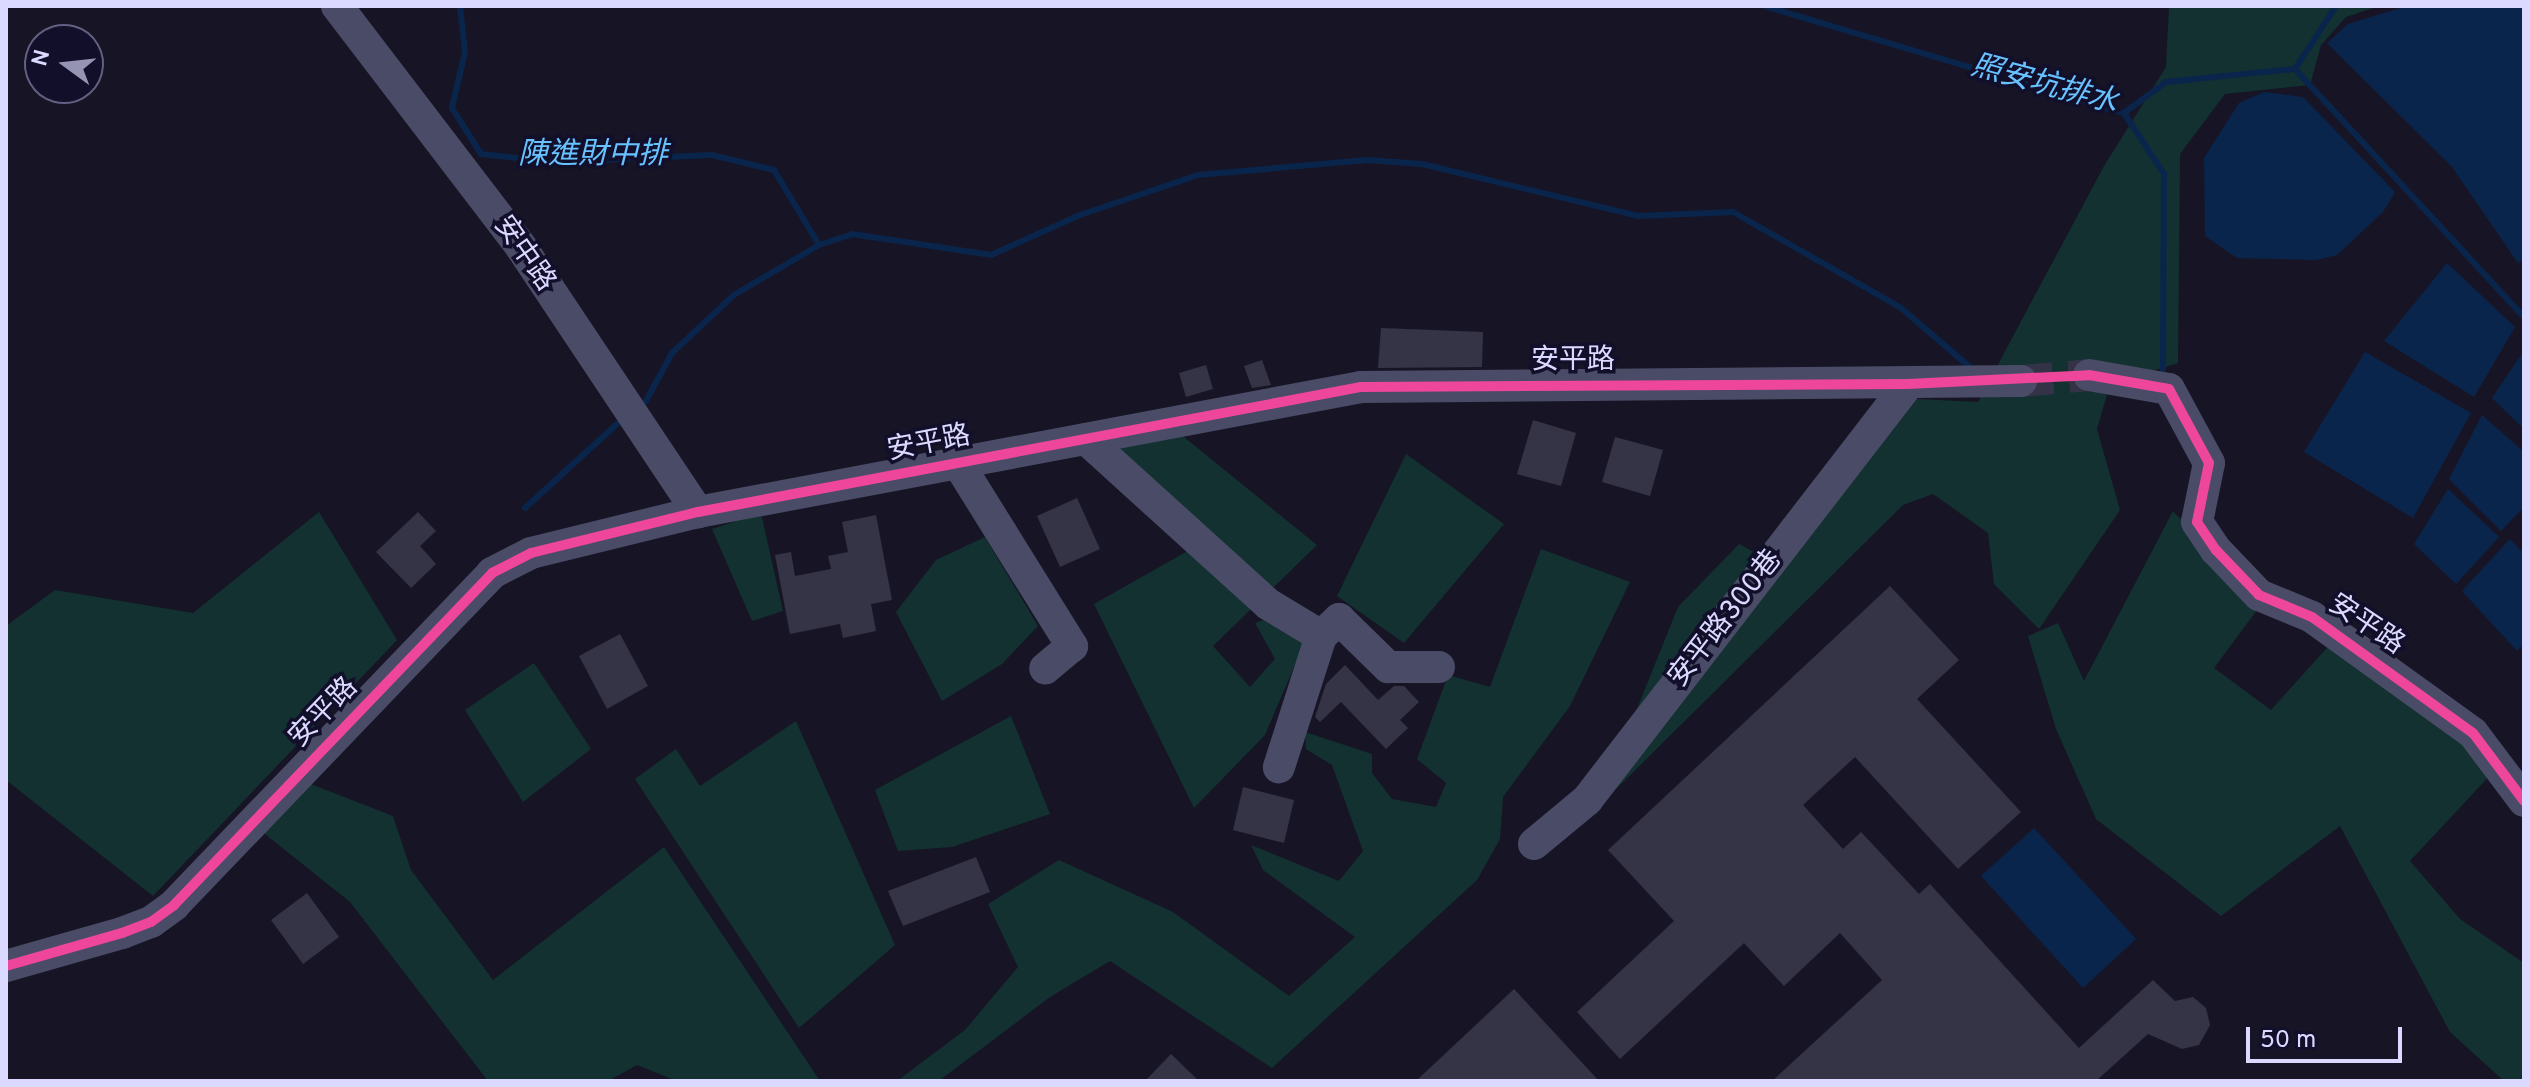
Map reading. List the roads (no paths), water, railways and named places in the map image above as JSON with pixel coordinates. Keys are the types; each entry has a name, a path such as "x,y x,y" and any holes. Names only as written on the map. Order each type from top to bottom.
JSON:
{"street":[{"name":"安中路","path":"337,6 521,247 698,512"},
{"name":"安平路","path":"2089,375 2169,389 2209,463 2197,522 2216,550 2259,595 2312,617 2473,733 2523,803"},
{"name":"安平路","path":"6,966 122,933 151,922 174,905 492,573 531,553 698,512 1361,387 2021,381"},
{"name":"安平路300巷","path":"1534,844 1587,800 1908,384"},
{"path":"1086,439 1268,604 1321,636"},
{"path":"958,463 1072,646 1045,669"},
{"path":"1279,767 1321,636 1339,619 1388,667 1439,667"}],"water":[{"path":"2407,6 2524,6 2524,259 2518,263 2452,167 2327,43 2348,24"},
{"path":"2264,92 2303,97 2395,192 2383,212 2337,255 2316,260 2237,258 2205,236 2204,158 2239,103"},
{"path":"2447,263 2515,327 2474,397 2384,341"},
{"path":"2365,352 2471,413 2413,518 2304,452"},
{"path":"2524,353 2524,429 2492,398"},
{"path":"2482,415 2524,452 2524,507 2501,531 2449,479"},
{"path":"2448,489 2499,537 2456,584 2414,544"},
{"path":"2510,539 2524,554 2524,644 2517,651 2462,591"},
{"path":"2034,828 2136,939 2083,988 1981,876"}],"waterway":[{"name":"陳進財中排","path":"460,6 465,52 452,108 481,154 552,162 712,155 774,170 819,245"},
{"name":"照安坑排水","path":"1764,6 2124,113 2166,82 2295,69 2336,6"},
{"path":"2295,69 2524,317"},
{"path":"2124,113 2164,174 2163,371"},
{"path":"646,401 672,353 734,295 819,245 852,234 991,255 1080,215 1198,175 1367,160 1422,164 1638,216 1733,212 1901,308 1971,368"},
{"path":"525,508 617,424"}],"tunnel":[{"path":"2021,381 2089,375"}]}
